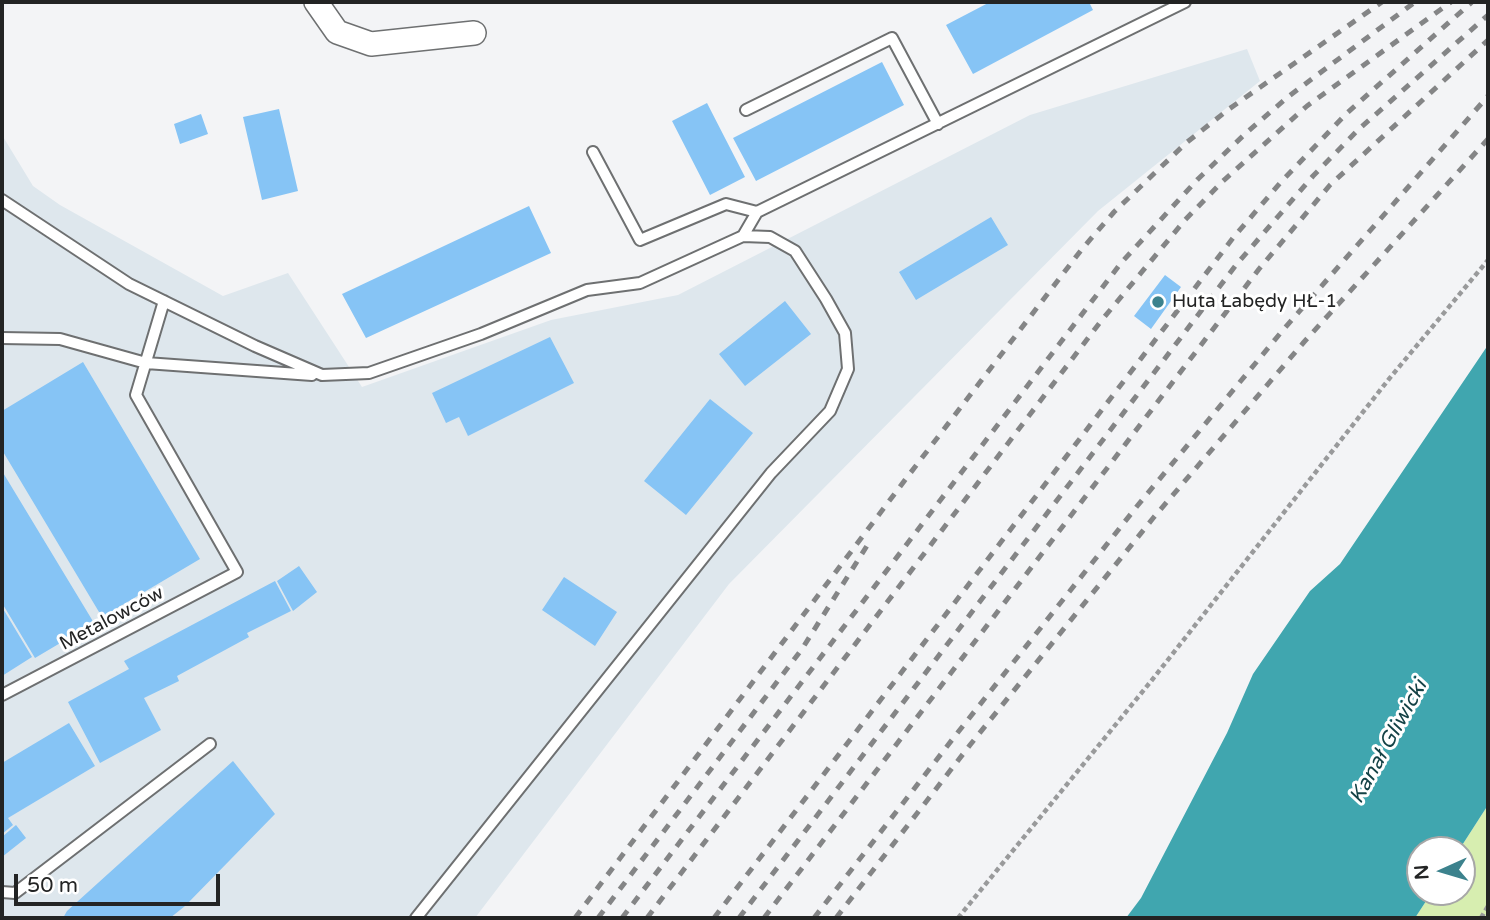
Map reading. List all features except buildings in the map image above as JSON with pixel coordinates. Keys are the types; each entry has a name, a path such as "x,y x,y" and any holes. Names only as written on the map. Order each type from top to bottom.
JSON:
{"street":[{"path":"316,2 337,32 371,44 474,33"}],"lane":[{"path":"743,236 757,212 1185,2"},
{"path":"746,110 892,38 938,124"},
{"path":"593,152 640,240 726,204 757,212"},
{"path":"2,200 129,284 322,376"},
{"path":"2,338 60,340 146,363 322,376 369,373 481,334 587,290 640,283 743,236 770,237 795,251 845,333 848,369 830,411 771,473 416,918"},
{"path":"146,363 164,301"},
{"name":"Metalowców","path":"2,695 237,572 136,395 146,363"},
{"path":"2,892 15,893 210,744"}],"path":[{"path":"958,918 1152,680 1389,379 1488,260"},
{"path":"1481,918 1488,906"}],"shaded area":[{"path":"1247,49 1260,81 1098,211 729,584 475,918 2,918 2,135 33,186 60,205 223,296 288,273 362,387 551,320 678,295 1030,115"}],"green space":[{"path":"1488,805 1488,918 1415,918 1423,906 1476,906 1476,836 1468,836"}],"water":[{"name":"Kanał Gliwicki","path":"1488,345 1488,805 1468,836 1406,836 1406,906 1423,906 1415,918 1126,918 1141,898 1227,733 1253,674 1310,591 1340,564"}],"railway":[{"path":"575,918 905,480 1082,249 1114,212 1186,143 1229,109 1382,2"},
{"path":"622,918 1121,263 1198,179 1246,133 1289,96 1415,2"},
{"path":"647,918 1101,321 1185,220 1222,182 1307,106 1451,2"},
{"path":"714,918 1233,238 1281,182 1347,113 1472,2"},
{"path":"739,918 1236,265 1313,176 1358,130 1488,15"},
{"path":"764,918 1259,269 1330,185 1488,40"},
{"path":"814,918 1138,505 1283,330 1488,96"},
{"path":"836,918 970,745 1154,517 1304,342 1488,139"},
{"path":"598,918 802,649 870,541"}],"place":[{"name":"Huta Łabędy HŁ-1","path":"1158,302"}]}
